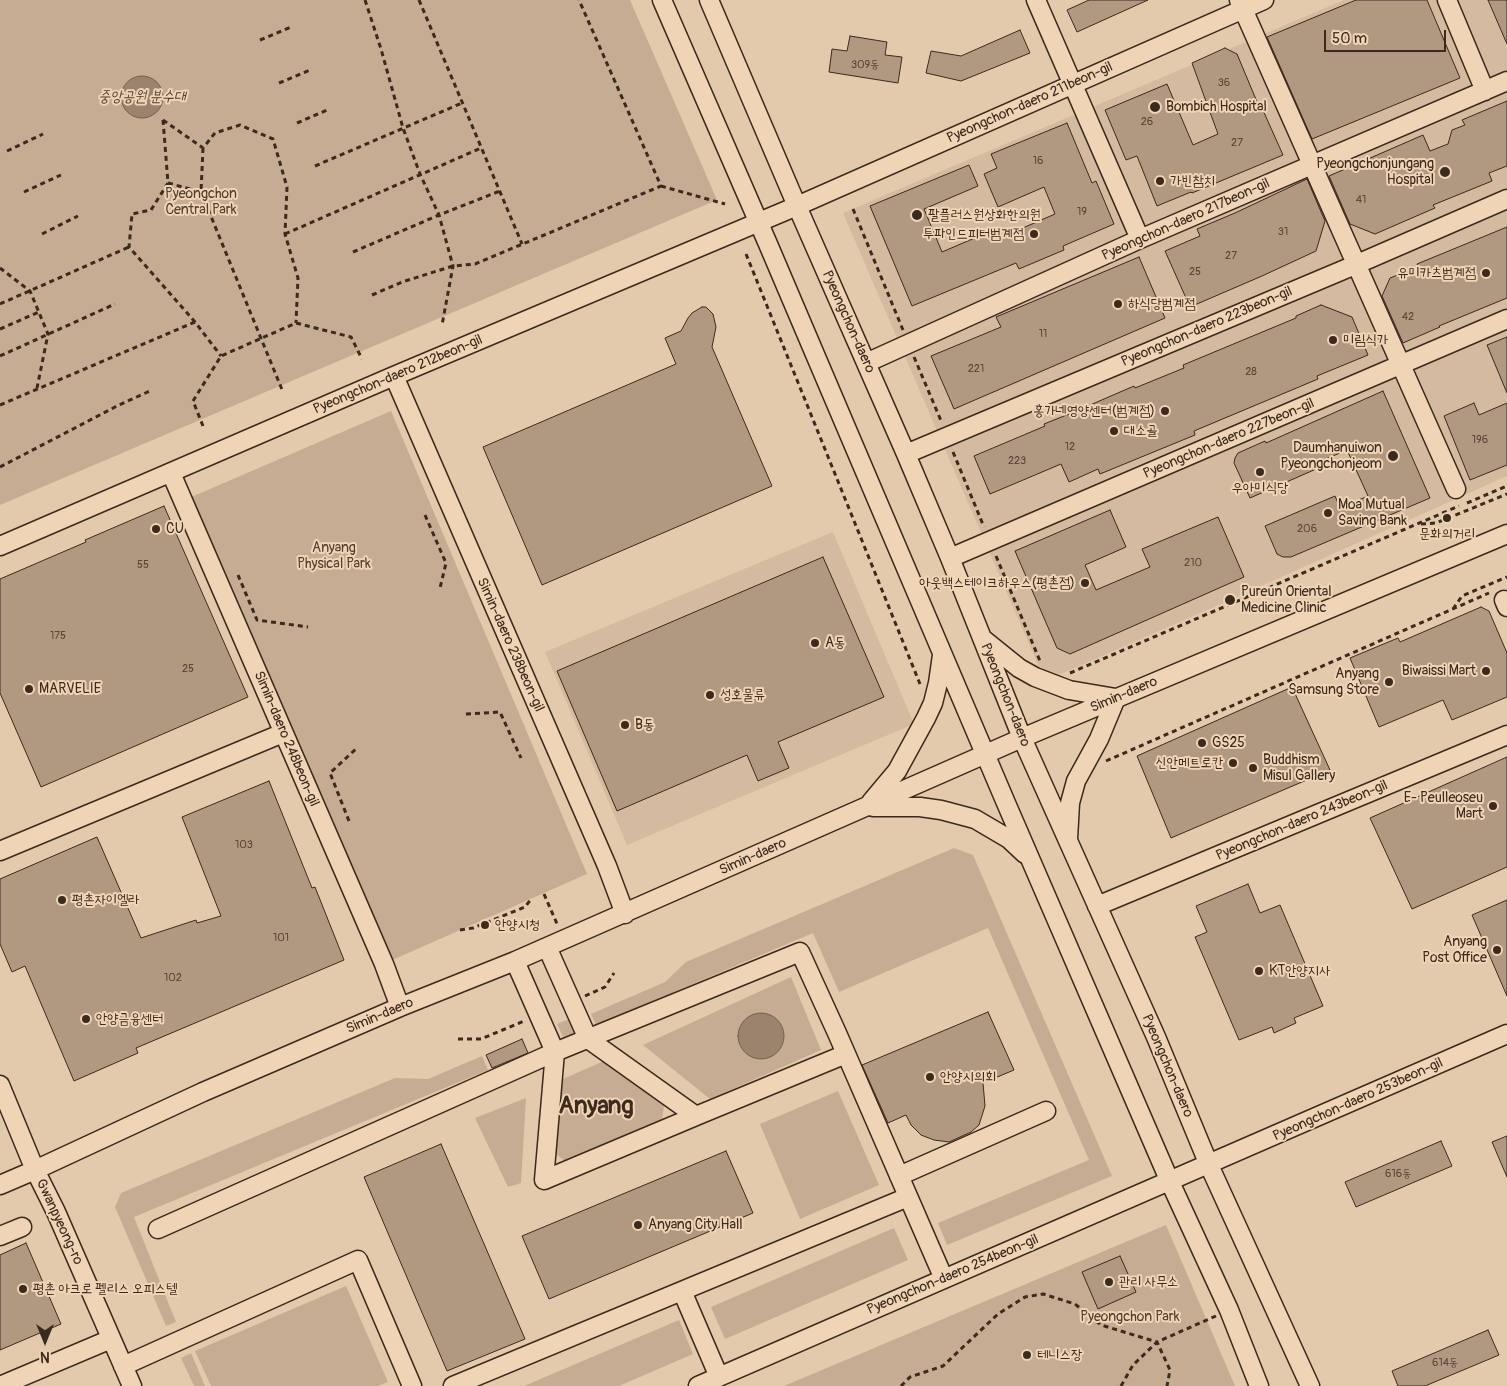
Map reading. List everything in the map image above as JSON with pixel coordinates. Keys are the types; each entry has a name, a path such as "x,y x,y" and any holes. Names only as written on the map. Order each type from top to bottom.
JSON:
{"street":[{"path":"662,0 1170,1182 1229,1310 1259,1386"},
{"name":"Pyeongchon-daero","path":"709,0 906,454 1022,738 1156,1037 1209,1165 1310,1386"},
{"path":"1036,0 1140,239"},
{"name":"Pyeongchon-daero 211beon-gil","path":"797,206 1073,85 1241,5 1264,0"},
{"path":"1447,0 1485,91"},
{"path":"1241,5 1456,489"},
{"name":"Pyeongchon-daero 217beon-gil","path":"866,363 1140,239 1507,81"},
{"name":"Pyeongchon-daero 223beon-gil","path":"906,454 1507,199"},
{"name":"Pyeongchon-daero 212beon-gil","path":"0,546 394,376 797,206"},
{"name":"Pyeongchon-daero 227beon-gil","path":"950,558 1507,319"},
{"name":"Simin-daero 238beon-gil","path":"394,376 607,866 626,914"},
{"name":"Simin-daero 248beon-gil","path":"171,473 384,964 400,1007"},
{"name":"Simin-daero","path":"0,1185 212,1088 400,1007 626,914 1022,738 1507,534"},
{"path":"981,637 1019,668 1035,677 1069,690 1116,698 1099,739 1076,781 1070,803 1068,840"},
{"path":"868,807 897,771 930,709 938,683 942,655"},
{"path":"0,851 284,733"},
{"name":"Pyeongchon-daero 243beon-gil","path":"1098,906 1507,735"},
{"path":"868,807 920,807 941,810 975,819 1009,839 1030,858"},
{"path":"547,947 588,1039 696,1116"},
{"path":"158,1228 555,1052 800,952 944,1279"},
{"path":"515,961 555,1052 544,1180 846,1054"},
{"name":"Pyeongchon-daero 253beon-gil","path":"1209,1165 1507,1034"},
{"name":"Gwanpyeong-ro","path":"0,1085 35,1170 56,1212 132,1386"},
{"path":"899,1176 1046,1112"},
{"name":"Pyeongchon-daero 254beon-gil","path":"698,1386 1209,1165"},
{"path":"453,1386 908,1197"},
{"path":"0,1236 22,1227"},
{"path":"123,1366 358,1260 412,1386"},
{"path":"682,1291 719,1377"},
{"path":"0,1386 111,1338"}],"path":[{"path":"365,0 403,128 420,174 439,215 453,266 442,324"},
{"path":"419,0 522,244"},
{"path":"579,0 660,186"},
{"path":"260,40 291,27"},
{"path":"279,83 310,70"},
{"path":"316,166 462,103"},
{"path":"297,124 327,110"},
{"path":"203,148 163,120 168,183 151,210 132,214 129,247 195,322 221,356"},
{"path":"283,392 201,192 203,148 215,134 240,125 273,139 287,187 284,234 298,278 296,323"},
{"path":"7,151 43,134"},
{"path":"284,234 481,148"},
{"path":"24,192 60,175"},
{"path":"168,183 201,192"},
{"path":"372,295 402,282 453,266 475,264 660,186 725,204"},
{"path":"353,252 439,215 500,192"},
{"path":"42,234 78,216"},
{"path":"0,304 129,247"},
{"path":"746,254 930,709"},
{"path":"0,268 30,291 48,334 37,388"},
{"path":"0,350 1,356 116,304"},
{"path":"0,329 39,312"},
{"path":"0,405 195,322"},
{"path":"203,426 193,401 221,356 296,323 351,337 362,359"},
{"path":"0,467 116,406 152,390"},
{"path":"1048,682 1507,486"},
{"path":"1418,524 1436,523 1507,494"},
{"path":"426,515 446,563 440,588"},
{"path":"238,575 257,620 308,627"},
{"path":"1453,609 1462,596 1507,577"},
{"path":"1080,773 1500,588 1506,604"},
{"path":"466,714 500,712 521,758"},
{"path":"349,821 330,773 358,747"},
{"path":"460,930 473,928 525,907 531,899"},
{"path":"584,996 605,987 614,973"},
{"path":"458,1038 481,1039 531,1017"},
{"path":"900,1386 910,1377 943,1366 998,1314 1025,1297 1043,1294 1075,1304 1101,1325 1157,1342 1170,1370 1167,1386"},
{"path":"1121,1386 1133,1365 1157,1342 1229,1310"}],"shaded area":[{"path":"1344,0 1507,0 1507,476 1045,681 843,213"},
{"path":"833,532 914,724 627,845 545,652"}],"green space":[{"name":"Pyeongchon Central Park","path":"0,0 630,0 717,200 0,505"},
{"name":"Anyang Physical Park","path":"391,411 587,874 390,961 189,498"},
{"path":"954,848 973,855 1112,1176 947,1245 938,1223 1089,1160 988,928 839,992 813,933 596,1025 591,1014 665,982 686,962"},
{"path":"791,977 821,1050 710,1099 643,1045"},
{"path":"569,1019 576,1034 564,1039 557,1024"},
{"path":"482,1056 488,1070 134,1217 176,1322 166,1326 115,1207 121,1193 395,1078 428,1079"},
{"path":"606,1060 664,1105 662,1120 566,1162 555,1153 563,1079"},
{"path":"838,1091 879,1185 800,1219 760,1124"},
{"path":"526,1098 521,1183 508,1187 475,1118"},
{"name":"Pyeongchon Park","path":"1166,1225 1235,1386 784,1386"},
{"path":"894,1228 908,1260 725,1339 711,1307"},
{"path":"346,1286 388,1382 378,1386 211,1386 195,1351"},
{"path":"679,1320 693,1354 619,1386 524,1386"},
{"path":"191,1353 205,1386 194,1386 181,1358"}],"water":[{"name":"중앙공원 분수대","path":"146,76 154,79 160,85 163,97 160,109 154,115 138,118 130,115 124,109 121,93 124,85 130,79"},
{"path":"761,1013 774,1017 780,1023 784,1036 780,1049 774,1055 761,1059 748,1055 742,1049 738,1036 742,1023 748,1017"}],"building":[{"path":"1089,0 1148,0 1077,32 1067,10"},
{"path":"1356,0 1427,0 1460,78 1312,139 1267,37"},
{"path":"1488,0 1507,0 1507,44"},
{"path":"1020,30 1030,53 961,81 926,73 931,51 961,56"},
{"path":"850,36 887,42 885,55 902,57 898,83 829,72 832,49 847,51"},
{"path":"1225,48 1237,54 1260,109 1262,108 1283,155 1157,206 1137,156 1126,160 1105,110 1167,84 1193,145 1218,134 1192,63"},
{"path":"1507,101 1507,166 1489,173 1492,181 1433,205 1435,208 1375,234 1350,224 1329,176 1423,135 1430,151 1448,144 1452,130 1465,125 1462,120"},
{"path":"1067,123 1092,183 1096,181 1114,224 1063,246 1064,250 1019,269 1016,263 912,306 870,206 969,165 978,186 924,209 942,252 991,231 995,240 1055,214 1044,187 998,207 984,174 997,168 991,154"},
{"path":"1307,179 1325,221 1316,251 1190,307 1165,251 1200,236 1197,229"},
{"path":"1507,227 1507,298 1403,343 1382,296 1390,278 1418,267 1417,264"},
{"path":"1139,257 1165,318 954,409 931,356 1001,327 996,317"},
{"path":"1321,305 1352,317 1368,355 1317,376 1318,379 1194,431 1195,435 1100,474 1098,469 1069,482 1061,464 990,494 974,456 1134,386 1135,388 1184,368 1183,365 1296,318 1296,316"},
{"path":"702,307 706,307 713,314 716,327 712,347 772,486 542,585 483,447 676,364 665,338 681,331 692,313"},
{"path":"1507,337 1507,393 1487,345"},
{"path":"1383,391 1430,498 1291,557 1283,557 1277,554 1265,526 1335,496 1340,508 1368,496 1347,450 1321,461 1323,466 1250,498 1234,463 1238,453 1265,441 1266,443"},
{"path":"1474,403 1479,415 1507,403 1507,465 1470,480 1444,416"},
{"path":"164,506 248,697 41,787 0,693 0,579"},
{"path":"1110,510 1126,547 1085,565 1096,590 1150,567 1142,549 1218,517 1244,577 1070,654 1057,648 1015,551"},
{"path":"823,557 884,697 778,742 789,768 758,781 747,755 617,811 557,671"},
{"path":"1481,607 1489,611 1507,653 1507,697 1452,720 1443,700 1379,727 1350,658 1398,638 1400,642"},
{"name":"신안메트로칸","path":"1292,687 1330,770 1171,838 1137,756"},
{"path":"1507,757 1507,867 1412,909 1370,818"},
{"path":"269,781 312,888 315,887 344,960 136,1048 138,1053 74,1081 25,966 12,972 0,944 0,879 97,837 141,938 196,920 197,923 221,916 182,817"},
{"name":"KT안양지사","path":"1248,884 1260,913 1280,905 1323,1006 1294,1018 1296,1023 1274,1033 1272,1027 1239,1040 1195,937 1207,932 1196,906"},
{"name":"Anyang Post Office","path":"1507,900 1507,996 1472,915"},
{"name":"안양시의회","path":"988,1012 1014,1070 983,1083 985,1106 979,1125 971,1132 949,1142 934,1140 921,1135 911,1125 906,1115 888,1123 862,1065"},
{"path":"522,1039 528,1053 492,1068 486,1055"},
{"path":"1507,1136 1507,1177 1492,1142"},
{"path":"1441,1141 1452,1166 1356,1207 1345,1182"},
{"path":"441,1144 525,1339 447,1371 364,1177"},
{"name":"Anyang City Hall","path":"726,1151 753,1213 549,1299 522,1236"},
{"name":"평촌 아크로 펠리스 오피스텔","path":"26,1243 61,1324 0,1350 0,1255"},
{"name":"관리 사무소","path":"1120,1256 1136,1292 1098,1309 1082,1272"},
{"path":"1488,1330 1499,1355 1425,1386 1398,1386 1392,1371"}],"place":[{"name":"Bombich Hospital","path":"1155,107"},
{"name":"Pyeongchonjungang Hospital","path":"1445,172"},
{"name":"가빈참치","path":"1160,181"},
{"name":"팔플러스원상화한의원","path":"917,215"},
{"name":"투파인드피터범계점","path":"1034,234"},
{"name":"유미카츠범계점","path":"1486,273"},
{"name":"하식당범계점","path":"1118,304"},
{"name":"미림식가","path":"1333,340"},
{"name":"홍가네영양센터(범계점)","path":"1165,411"},
{"name":"대소골","path":"1114,431"},
{"name":"Daumhanuiwon Pyeongchonjeom","path":"1393,456"},
{"name":"우아미식당","path":"1260,472"},
{"name":"Moa Mutual Saving Bank","path":"1328,513"},
{"name":"문화의거리","path":"1447,518"},
{"name":"CU","path":"156,529"},
{"name":"아웃백스테이크하우스(평촌점)","path":"1085,583"},
{"name":"Pureun Oriental Medicine Clinic","path":"1230,600"},
{"name":"A동","path":"815,643"},
{"name":"Biwaissi Mart","path":"1486,671"},
{"name":"Anyang Samsung Store","path":"1389,682"},
{"name":"MARVELIE","path":"29,689"},
{"name":"성호물류","path":"710,695"},
{"name":"B동","path":"625,725"},
{"name":"GS25","path":"1202,743"},
{"name":"신안메트로칸","path":"1233,763"},
{"name":"Buddhism Misul Gallery","path":"1253,768"},
{"name":"E- Peulleoseu Mart","path":"1493,806"},
{"name":"평촌자이엘라","path":"62,900"},
{"name":"안양시청","path":"485,925"},
{"name":"Anyang Post Office","path":"1497,950"},
{"name":"KT안양지사","path":"1259,971"},
{"name":"안양금융센터","path":"86,1019"},
{"name":"안양시의회","path":"930,1077"},
{"name":"Anyang City Hall","path":"638,1225"},
{"name":"관리 사무소","path":"1109,1282"},
{"name":"평촌 아크로 펠리스 오피스텔","path":"23,1289"},
{"name":"테니스장","path":"1027,1355"}],"district":[{"name":"Anyang","path":"596,1107"}]}
